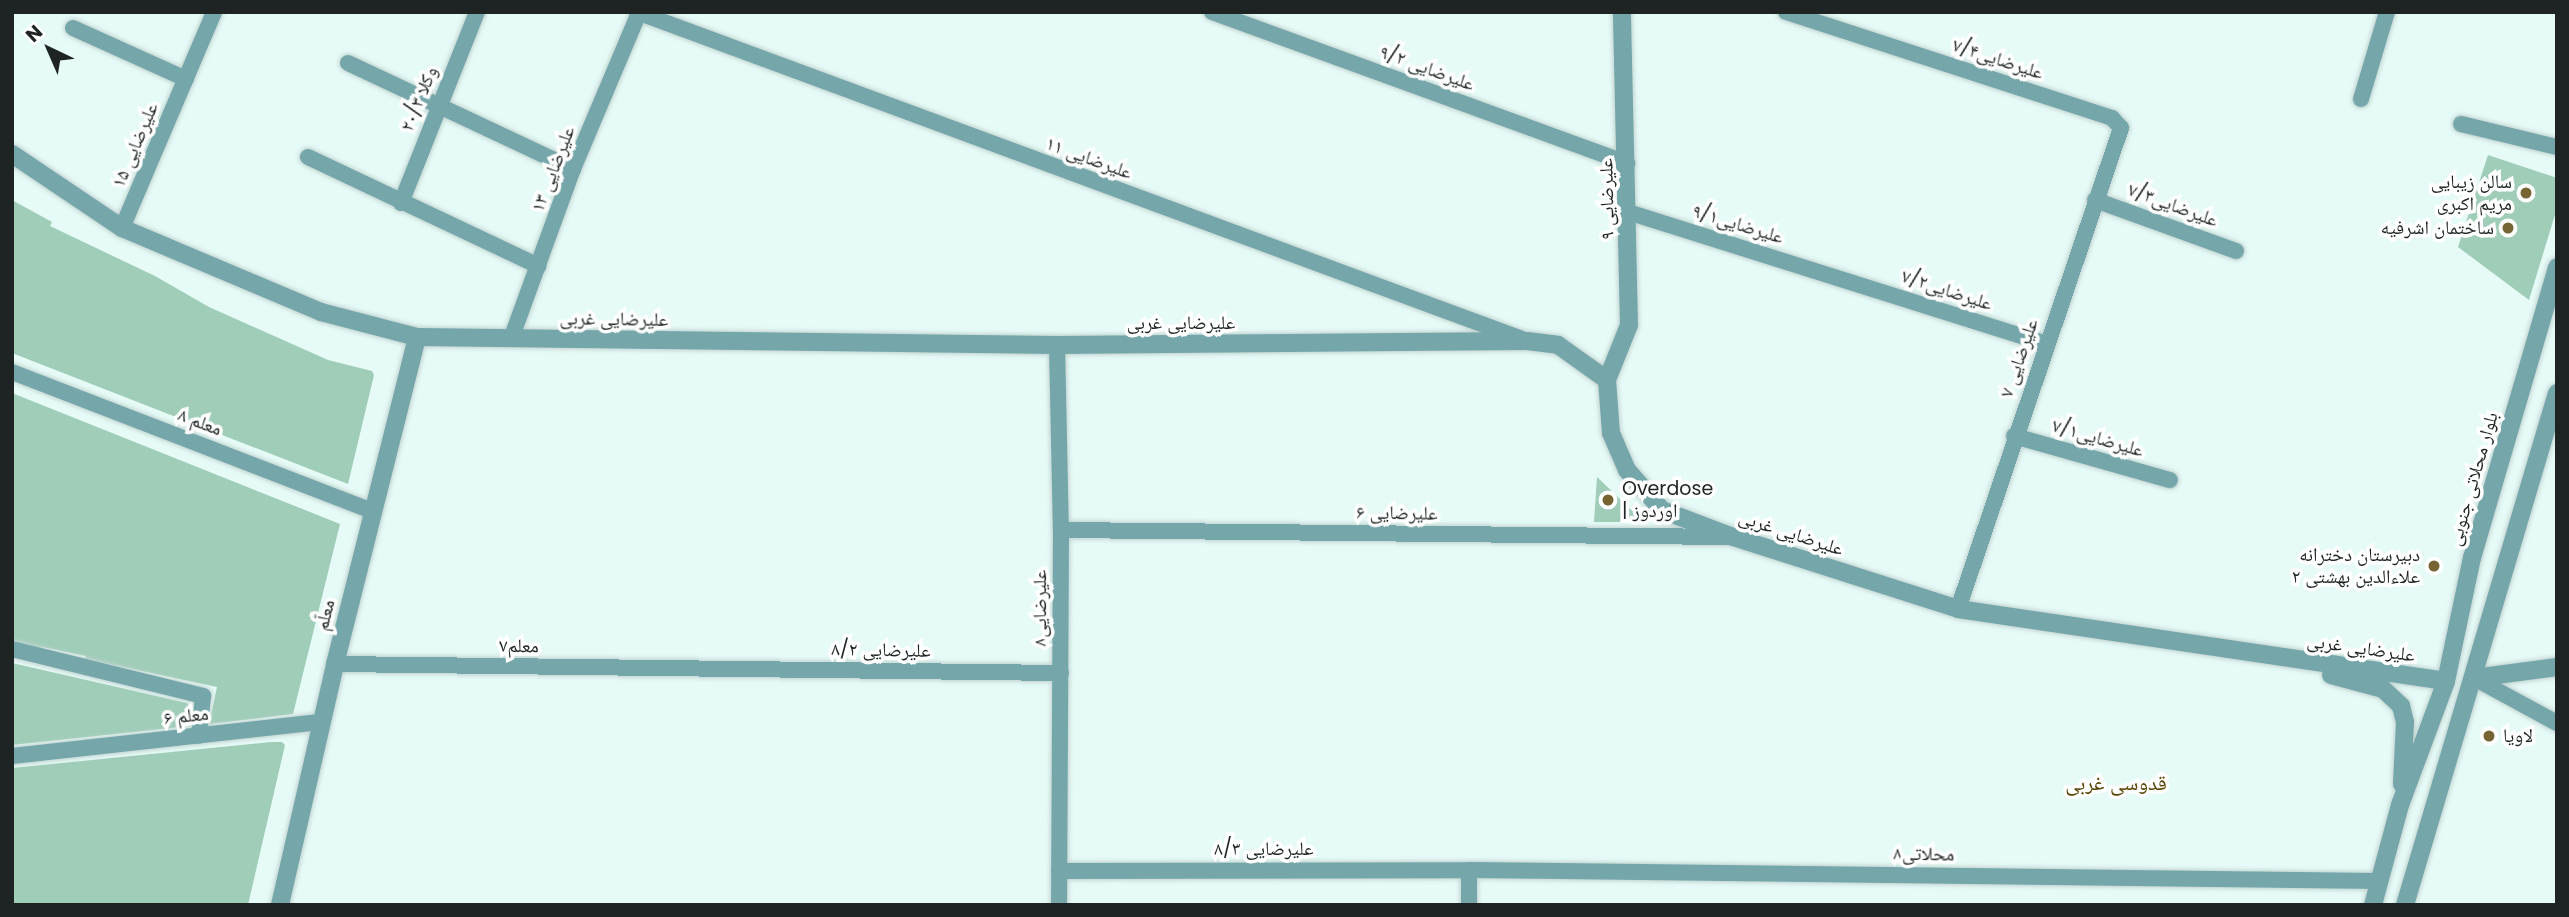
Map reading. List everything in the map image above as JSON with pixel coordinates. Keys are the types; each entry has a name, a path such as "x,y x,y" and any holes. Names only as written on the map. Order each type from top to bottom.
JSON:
{"street":[{"name":"۱۵ علیرضایی","path":"122,228 214,12"},
{"name":"وکلا ۲۰/۳","path":"401,203 477,12"},
{"name":"۹/۲ علیرضایی","path":"1212,12 1627,163"},
{"name":"۹ علیرضایی","path":"1607,380 1629,325 1622,12"},
{"name":"علیرضایی۷/۴","path":"1786,12 2118,121"},
{"path":"2361,99 2387,12"},
{"name":"۱۳ علیرضایی","path":"511,339 573,169 637,13"},
{"name":"۱۱ علیرضایی","path":"637,13 1527,341"},
{"path":"73,28 186,79"},
{"path":"348,63 573,169"},
{"name":"۷ علیرضایی","path":"1958,609 2014,436 2121,128 2118,121"},
{"path":"2461,124 2557,147"},
{"name":"علیرضایی غربی","path":"12,154 122,228 321,312 417,337 1057,345 1527,341 1558,345 1607,380 1611,433 1627,470 1662,510 1733,537 1958,609 2446,681"},
{"path":"308,157 401,203 539,265"},
{"name":"علیرضایی۷/۳","path":"2095,200 2236,251"},
{"name":"علیرضایی۹/۱","path":"1628,212 1835,276"},
{"name":"بلوار محلاتی جنوبی","path":"2373,905 2400,806 2446,681 2472,558 2557,267"},
{"name":"علیرضایی۷/۲","path":"1835,276 2047,344"},
{"name":"معلّم","path":"280,905 335,664 417,337"},
{"name":"علیرضایی۸","path":"1057,345 1061,530 1059,905"},
{"name":"۸ معلم","path":"12,372 373,511"},
{"path":"2405,905 2435,795 2474,678 2557,393"},
{"name":"علیرضایی۷/۱","path":"2014,436 2170,480"},
{"name":"۶ علیرضایی","path":"1061,530 1733,537"},
{"path":"12,649 203,696 199,736"},
{"name":"علیرضایی غربی","path":"2270,657 2383,689 2401,706 2405,722 2400,806"},
{"name":"معلم۷","path":"335,664 702,670"},
{"path":"2474,678 2557,667"},
{"name":"علیرضایی ۸/۲","path":"702,670 1060,673"},
{"path":"2474,678 2557,723"},
{"name":"۶ معلم","path":"12,756 322,722"},
{"path":"1469,870 1469,905"},
{"name":"۸/۳ علیرضایی","path":"1059,871 1469,870"},
{"name":"محلاتی۸","path":"1469,870 2378,881"}],"building":[{"name":"ساختمان اشرفیه","path":"2488,155 2557,178 2557,208 2529,300 2458,247"},
{"path":"12,200 52,222 50,226 155,276 209,307 328,360 372,371 374,375 348,484 12,353"},
{"path":"12,393 340,524 293,714 209,724 217,687 85,659 86,656 12,643"},
{"name":"Overdose | اوردوز","path":"1597,477 1644,522 1594,522"},
{"path":"12,663 187,703 191,708 189,720 181,727 12,745"},
{"path":"282,742 285,745 248,905 12,905 12,768"}],"place":[{"name":"سالن زیبایی مریم اکبری","path":"2526,193"},
{"name":"ساختمان اشرفیه","path":"2508,228"},
{"name":"Overdose | اوردوز","path":"1608,500"},
{"name":"دبیرستان دخترانه علاءالدین بهشتی ۲","path":"2434,566"},
{"name":"لاویا","path":"2489,736"}],"district":[{"name":"قدوسی غربی","path":"2116,783"}]}
